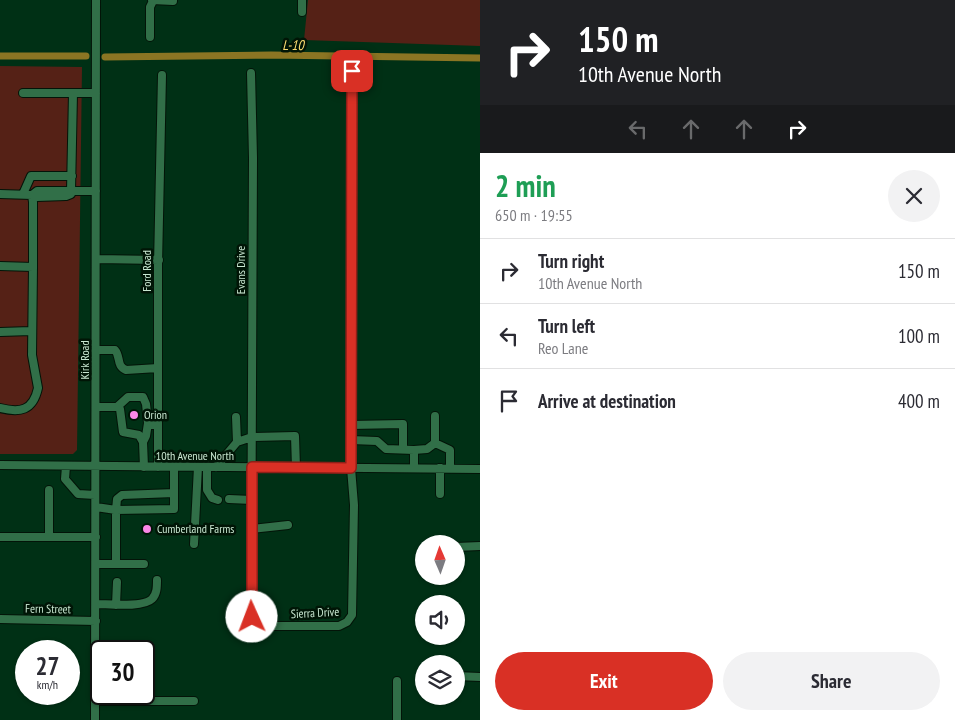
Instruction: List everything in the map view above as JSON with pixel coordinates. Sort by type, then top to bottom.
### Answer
[{"type":"street","name":"Kirk Road","points":[[96,0],[96,640]]},
{"type":"street","points":[[302,0],[302,12]]},
{"type":"street","points":[[150,37],[150,7],[152,1],[173,1]]},
{"type":"street","points":[[351,468],[352,71]]},
{"type":"street","name":"Evans Drive","points":[[251,73],[252,467]]},
{"type":"street","name":"Ford Road","points":[[158,467],[158,260],[162,75]]},
{"type":"street","points":[[23,93],[96,93]]},
{"type":"street","points":[[0,194],[23,194],[37,197],[66,196],[70,194],[73,93]]},
{"type":"street","points":[[23,194],[31,176],[72,176]]},
{"type":"street","points":[[71,190],[96,191]]},
{"type":"street","points":[[0,408],[16,411],[27,408],[35,398],[38,388],[33,364],[31,330],[33,267],[32,195]]},
{"type":"street","points":[[96,259],[158,260]]},
{"type":"street","points":[[0,266],[33,267]]},
{"type":"street","points":[[0,332],[31,330]]},
{"type":"street","points":[[96,350],[115,350],[118,354],[119,364],[126,370],[158,368]]},
{"type":"street","points":[[96,407],[117,406],[128,397],[143,397],[146,404],[148,423],[143,442]]},
{"type":"street","points":[[117,406],[120,408],[123,432],[139,435],[143,442],[144,467]]},
{"type":"street","points":[[435,443],[436,416]]},
{"type":"street","points":[[236,417],[236,442]]},
{"type":"street","points":[[148,423],[150,425],[158,425]]},
{"type":"street","points":[[351,425],[403,424],[403,449]]},
{"type":"street","points":[[216,467],[236,442],[252,436],[295,436],[296,468]]},
{"type":"street","points":[[351,440],[377,440],[386,449],[427,449],[435,443]]},
{"type":"street","points":[[435,443],[450,450],[450,468]]},
{"type":"street","points":[[414,450],[414,468]]},
{"type":"street","name":"10th Avenue North","points":[[0,465],[480,468]]},
{"type":"street","points":[[66,466],[66,479],[78,494],[95,495]]},
{"type":"street","points":[[96,507],[116,510],[174,509],[174,467]]},
{"type":"street","points":[[194,544],[198,467]]},
{"type":"street","points":[[207,467],[207,490],[212,498],[218,500]]},
{"type":"street","name":"Sierra Drive","points":[[252,467],[251,613],[254,621],[262,626],[339,626],[347,622],[352,615],[354,504],[351,468]]},
{"type":"street","points":[[440,468],[440,494]]},
{"type":"street","points":[[49,490],[49,537]]},
{"type":"street","points":[[116,564],[117,499],[122,495],[174,493]]},
{"type":"street","points":[[229,500],[252,500]]},
{"type":"street","points":[[252,529],[288,525]]},
{"type":"street","points":[[0,537],[96,538]]},
{"type":"street","points":[[465,547],[480,546]]},
{"type":"street","points":[[96,564],[144,564]]},
{"type":"street","points":[[96,604],[142,604],[150,601],[157,590],[157,580]]},
{"type":"street","points":[[116,605],[117,582]]},
{"type":"street","name":"Fern Street","points":[[0,619],[96,620]]},
{"type":"street","points":[[465,676],[480,677]]},
{"type":"street","points":[[397,681],[397,720]]},
{"type":"street","points":[[155,701],[194,701]]},
{"type":"street","name":"Kirk Road","points":[[95,705],[95,720]]},
{"type":"shaded area","points":[[308,0],[480,0],[480,46],[304,40]]},
{"type":"shaded area","points":[[0,66],[82,67],[77,450],[73,454],[0,454]]},
{"type":"waterway","name":"L-10","points":[[105,57],[271,55],[480,58]]},
{"type":"waterway","name":"L-10","points":[[0,56],[86,56]]},
{"type":"place","name":"Orion","points":[[134,415]]},
{"type":"place","name":"Cumberland Farms","points":[[147,529]]},
{"type":"route","points":[[252,617],[252,467],[351,468],[352,71]]}]
